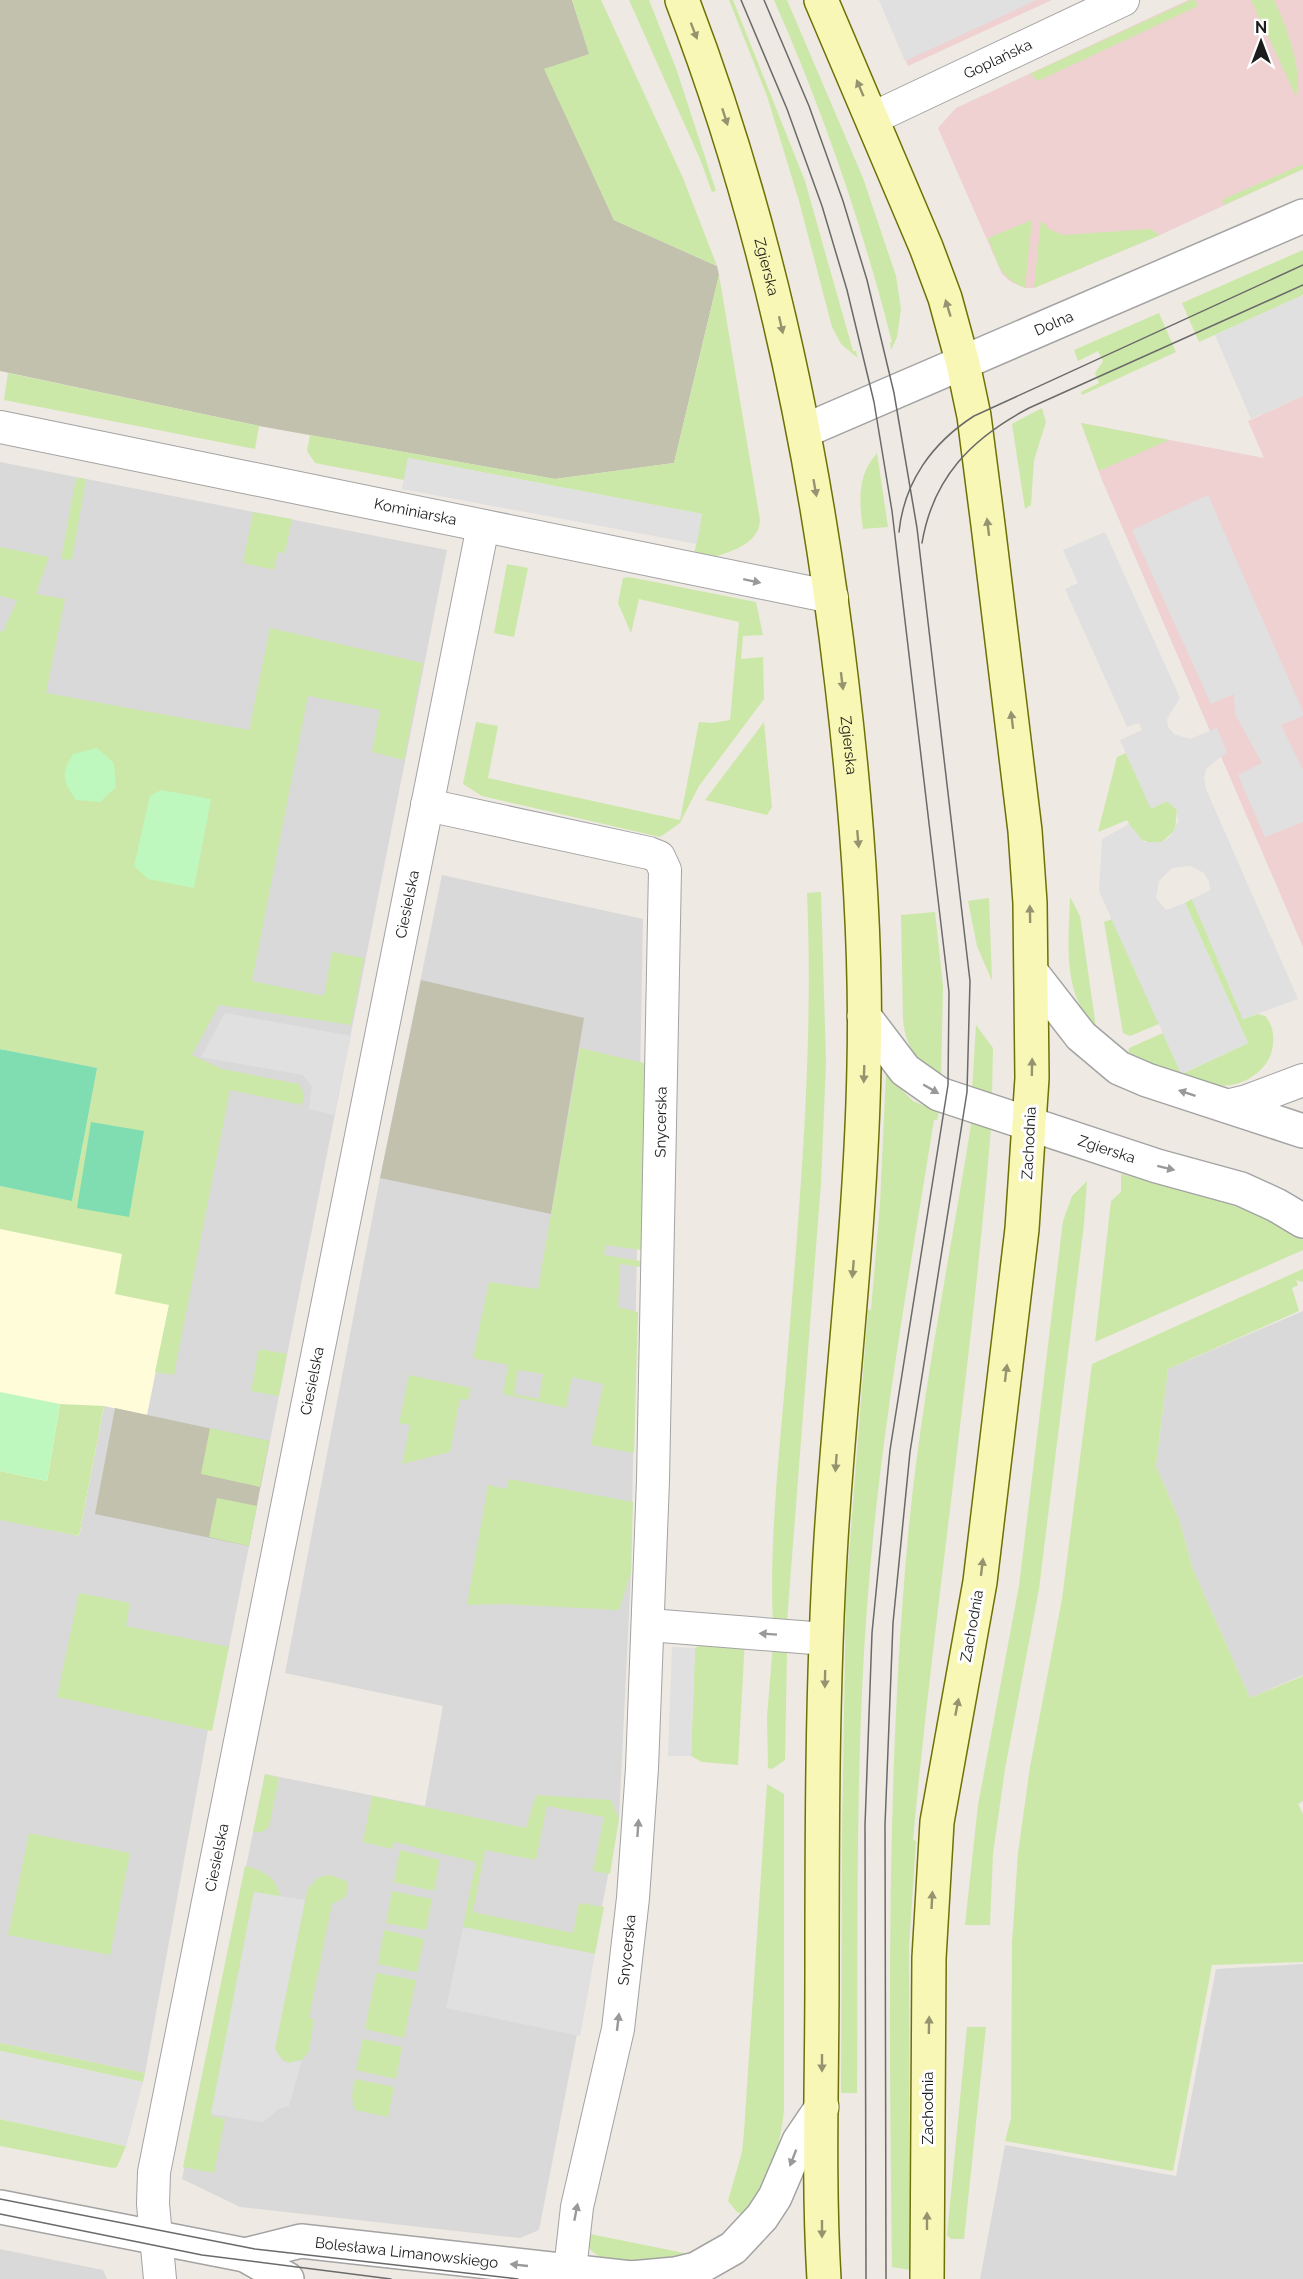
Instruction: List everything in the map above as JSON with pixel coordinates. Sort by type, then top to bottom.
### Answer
[{"type":"main road","name":"Zgierska","points":[[682,0],[739,161],[759,232],[804,431],[832,597],[853,781],[860,869],[864,1016]]},
{"type":"main road","points":[[821,0],[873,118],[945,298],[963,364],[977,441],[1025,831],[1032,973]]},
{"type":"main road","name":"Zachodnia","points":[[927,2279],[929,1958],[937,1822],[980,1582],[1010,1345],[1030,1126],[1032,973]]},
{"type":"main road","points":[[824,2279],[822,1781],[826,1639],[833,1501],[862,1151],[864,1016]]},
{"type":"street","name":"Goplańska","points":[[873,118],[1123,0]]},
{"type":"street","name":"Dolna","points":[[804,431],[1303,216]]},
{"type":"street","name":"Kominiarska","points":[[0,428],[832,597]]},
{"type":"street","name":"Ciesielska","points":[[160,2279],[154,2172],[483,525]]},
{"type":"street","name":"Snycerska","points":[[427,805],[649,853],[659,857],[665,870],[649,1625],[642,1768],[633,1898],[618,2029],[577,2207],[570,2270]]},
{"type":"street","points":[[1032,973],[1067,1021],[1111,1062],[1147,1080],[1303,1131]]},
{"type":"street","name":"Zgierska","points":[[864,1016],[892,1056],[922,1084],[955,1101],[1157,1166],[1241,1189],[1303,1221]]},
{"type":"street","points":[[1226,1106],[1247,1101],[1303,1080]]},
{"type":"street","points":[[649,1625],[826,1639]]},
{"type":"street","name":"Bolesława Limanowskiego","points":[[245,2255],[301,2241],[636,2278],[675,2274],[696,2269],[715,2261],[733,2248],[755,2226],[775,2197],[799,2141],[822,2108]]},
{"type":"street","name":"Bolesława Limanowskiego","points":[[0,2207],[245,2255],[287,2279]]},
{"type":"shaded area","points":[[0,0],[572,0],[590,55],[545,69],[614,220],[717,266],[719,275],[674,463],[555,479],[259,426],[0,371]]},
{"type":"shaded area","points":[[879,0],[1052,0],[908,66]]},
{"type":"shaded area","points":[[879,0],[1037,0],[905,61]]},
{"type":"shaded area","points":[[1188,0],[1303,0],[1303,169],[1160,235],[1034,288],[1025,288],[1011,282],[1002,274],[938,128],[956,108]]},
{"type":"shaded area","points":[[1303,295],[1303,396],[1251,419],[1215,335]]},
{"type":"shaded area","points":[[1303,396],[1303,947],[1102,480],[1081,423],[1264,458],[1248,421]]},
{"type":"shaded area","points":[[408,458],[702,514],[697,544],[402,489]]},
{"type":"shaded area","points":[[0,462],[447,550],[229,1647],[208,1730],[145,2073],[0,2043]]},
{"type":"shaded area","points":[[1208,495],[1303,712],[1303,716],[1281,725],[1303,770],[1303,822],[1265,837],[1238,775],[1262,763],[1235,714],[1234,694],[1211,704],[1132,530]]},
{"type":"shaded area","points":[[1105,532],[1180,698],[1167,719],[1168,727],[1174,734],[1190,739],[1217,728],[1227,752],[1206,769],[1204,778],[1206,789],[1298,999],[1243,1019],[1192,899],[1210,890],[1209,881],[1204,873],[1191,866],[1172,868],[1159,881],[1156,898],[1166,910],[1185,903],[1248,1043],[1181,1074],[1099,891],[1102,839],[1129,824],[1144,842],[1162,842],[1170,837],[1178,822],[1177,810],[1167,801],[1151,809],[1120,740],[1142,730],[1139,723],[1127,727],[1065,589],[1078,583],[1063,550]]},
{"type":"shaded area","points":[[442,875],[643,919],[631,1573],[619,1819],[539,2230],[520,2238],[240,2207],[182,2179],[265,1774],[425,1806],[443,1706],[285,1673],[380,1178]]},
{"type":"shaded area","points":[[421,980],[584,1018],[551,1214],[380,1178]]},
{"type":"shaded area","points":[[0,1001],[171,1296],[147,1415],[104,1406],[79,1536],[0,1519]]},
{"type":"shaded area","points":[[225,1013],[351,1036],[334,1115],[309,1109],[312,1086],[303,1075],[201,1057]]},
{"type":"shaded area","points":[[1303,1311],[1303,1675],[1250,1698],[1192,1567],[1180,1522],[1156,1466],[1168,1369]]},
{"type":"shaded area","points":[[115,1408],[269,1441],[249,1546],[95,1514]]},
{"type":"shaded area","points":[[672,1647],[695,1648],[691,1756],[668,1756]]},
{"type":"shaded area","points":[[254,1892],[305,1900],[275,2049],[282,2060],[288,2063],[302,2060],[289,2106],[280,2108],[263,2122],[211,2114]]},
{"type":"shaded area","points":[[463,1927],[595,1954],[580,2036],[446,2008]]},
{"type":"shaded area","points":[[1303,1964],[1303,2279],[980,2279],[1005,2145],[1176,2176],[1216,1969]]},
{"type":"shaded area","points":[[0,2051],[143,2082],[126,2146],[0,2119]]},
{"type":"shaded area","points":[[0,2249],[103,2270],[107,2279],[0,2279]]},
{"type":"green space","points":[[572,0],[601,0],[683,178],[717,266],[614,220],[544,69],[589,54]]},
{"type":"green space","points":[[629,0],[649,0],[677,71],[716,191],[712,192],[700,159]]},
{"type":"green space","points":[[729,0],[733,0],[805,181],[853,351],[856,351],[858,358],[841,344],[832,327],[799,201],[767,96]]},
{"type":"green space","points":[[774,0],[787,0],[863,178],[896,276],[901,309],[897,337],[891,350],[890,343],[892,342],[868,254],[840,168],[809,84]]},
{"type":"green space","points":[[1195,0],[1198,6],[1038,81],[1030,74]]},
{"type":"green space","points":[[1251,0],[1274,0],[1288,35],[1295,61],[1298,85],[1296,96]]},
{"type":"green space","points":[[1303,164],[1303,169],[1224,205],[1222,200]]},
{"type":"green space","points":[[1032,220],[1025,288],[1016,284],[1005,274],[997,262],[988,238]]},
{"type":"green space","points":[[1041,220],[1049,229],[1063,235],[1150,229],[1160,235],[1034,288]]},
{"type":"green space","points":[[1303,250],[1303,295],[1199,342],[1182,303]]},
{"type":"green space","points":[[719,275],[760,520],[753,537],[738,548],[700,562],[693,560],[702,514],[408,458],[404,480],[315,463],[307,451],[310,435],[555,479],[674,463]]},
{"type":"green space","points":[[1159,313],[1176,352],[1082,395],[1081,392],[1099,383],[1095,373],[1103,361],[1098,351],[1078,361],[1074,350]]},
{"type":"green space","points":[[8,373],[259,426],[255,449],[4,400]]},
{"type":"green space","points":[[1042,408],[1046,422],[1034,460],[1031,505],[1025,509],[1012,424]]},
{"type":"green space","points":[[1081,423],[1169,440],[1099,471]]},
{"type":"green space","points":[[877,453],[888,527],[863,529],[861,489],[870,461]]},
{"type":"green space","points":[[76,478],[86,479],[72,560],[61,559]]},
{"type":"green space","points":[[253,512],[292,519],[285,553],[278,552],[274,570],[243,563]]},
{"type":"green space","points":[[0,547],[49,557],[36,594],[65,599],[46,693],[249,730],[270,628],[423,663],[404,760],[372,752],[380,710],[308,696],[252,981],[324,996],[332,952],[364,958],[351,1025],[219,1005],[192,1055],[222,1069],[299,1084],[304,1094],[302,1105],[230,1090],[174,1375],[155,1372],[169,1305],[115,1294],[122,1254],[0,1229],[0,1186],[72,1200],[97,1068],[0,1049],[0,631],[3,632],[17,600],[0,596]]},
{"type":"green space","points":[[507,564],[528,568],[514,637],[494,633]]},
{"type":"green space","points":[[629,577],[756,602],[763,635],[743,636],[741,659],[763,657],[764,699],[699,786],[680,823],[660,837],[482,796],[463,784],[476,722],[498,726],[488,778],[680,820],[699,722],[712,723],[730,720],[739,622],[639,599],[631,633],[618,603],[623,578]]},
{"type":"green space","points":[[764,722],[772,807],[767,815],[705,800]]},
{"type":"green space","points":[[97,748],[114,763],[116,787],[100,802],[76,800],[66,783],[66,767],[73,754]]},
{"type":"green space","points":[[1126,753],[1151,808],[1167,801],[1177,810],[1175,830],[1162,842],[1144,841],[1133,831],[1127,820],[1098,832],[1117,757]]},
{"type":"green space","points":[[161,790],[211,799],[194,888],[148,879],[134,866],[150,796]]},
{"type":"green space","points":[[821,892],[826,1062],[821,1183],[787,1621],[773,1626],[772,1563],[775,1499],[800,1193],[807,1073],[809,953],[807,893]]},
{"type":"green space","points":[[1070,897],[1080,916],[1096,1027],[1085,1014],[1072,983],[1069,966]]},
{"type":"green space","points":[[989,898],[992,981],[977,946],[968,901]]},
{"type":"green space","points":[[1192,899],[1243,1019],[1258,1014],[1265,1016],[1273,1032],[1273,1045],[1267,1063],[1250,1078],[1236,1084],[1220,1086],[1189,1080],[1128,1055],[1129,1048],[1163,1033],[1182,1074],[1248,1043],[1185,903]]},
{"type":"green space","points":[[935,912],[943,986],[941,1078],[920,1060],[910,1047],[903,1020],[901,915]]},
{"type":"green space","points":[[1112,919],[1159,1024],[1130,1036],[1123,1033],[1104,922]]},
{"type":"green space","points":[[976,1025],[993,1048],[992,1097],[972,1090]]},
{"type":"green space","points":[[580,1048],[648,1064],[641,1250],[606,1245],[604,1255],[641,1261],[641,1267],[620,1264],[618,1307],[638,1312],[634,1453],[591,1445],[603,1384],[572,1377],[566,1408],[503,1394],[508,1365],[473,1358],[489,1282],[538,1289]],"holes":[[[518,1370],[543,1374],[539,1399],[514,1394]]]},
{"type":"green space","points":[[0,1049],[97,1068],[72,1201],[0,1186]]},
{"type":"green space","points":[[886,1074],[913,1101],[939,1112],[937,1120],[934,1120],[905,1302],[872,1546],[861,1728],[857,2093],[841,2093],[846,1593],[868,1310],[871,1310],[880,1204]]},
{"type":"green space","points":[[969,1121],[991,1127],[974,1306],[913,1840],[916,1841],[909,1946],[910,2270],[892,2267],[890,1993],[892,1809],[896,1718],[908,1536],[920,1433],[971,1125]]},
{"type":"green space","points":[[91,1122],[144,1131],[129,1217],[77,1208]]},
{"type":"green space","points":[[1121,1174],[1169,1185],[1260,1216],[1303,1240],[1303,1250],[1095,1342],[1111,1201],[1121,1192]]},
{"type":"green space","points":[[1087,1181],[1084,1224],[1039,1589],[1005,1769],[993,1854],[990,1925],[965,1925],[978,1805],[1019,1586],[1063,1221],[1072,1196]]},
{"type":"green space","points":[[1303,1269],[1303,1282],[1296,1280],[1298,1285],[1292,1288],[1299,1311],[1168,1369],[1156,1466],[1180,1522],[1192,1567],[1250,1698],[1303,1676],[1303,1801],[1298,1804],[1303,1814],[1303,1962],[1212,1965],[1173,2171],[1005,2141],[1011,2118],[1012,1943],[1018,1853],[1030,1767],[1062,1599],[1092,1364]]},
{"type":"green space","points":[[259,1349],[287,1354],[279,1396],[251,1391]]},
{"type":"green space","points":[[409,1375],[471,1388],[468,1400],[460,1399],[450,1452],[402,1464],[410,1425],[399,1423]]},
{"type":"green space","points":[[0,1392],[60,1404],[47,1481],[0,1471]]},
{"type":"green space","points":[[60,1404],[104,1406],[79,1536],[0,1520],[0,1471],[47,1481]]},
{"type":"green space","points":[[210,1428],[269,1441],[260,1487],[201,1474]]},
{"type":"green space","points":[[509,1479],[633,1502],[631,1573],[619,1610],[501,1604],[467,1605],[488,1485],[507,1489]]},
{"type":"green space","points":[[217,1498],[257,1506],[249,1546],[209,1537]]},
{"type":"green space","points":[[79,1593],[130,1603],[126,1626],[229,1647],[212,1731],[57,1697]]},
{"type":"green space","points":[[745,1639],[738,1765],[702,1762],[691,1756],[695,1648],[707,1642]]},
{"type":"green space","points":[[773,1643],[787,1650],[785,1760],[772,1769],[768,1768],[767,1717]]},
{"type":"green space","points":[[265,1774],[279,1778],[269,1827],[262,1832],[253,1832]]},
{"type":"green space","points":[[767,1784],[784,1794],[784,2111],[779,2141],[771,2166],[743,2215],[737,2212],[728,2201],[742,2152],[744,2132]]},
{"type":"green space","points":[[536,1795],[611,1800],[619,1819],[610,1874],[593,1871],[604,1817],[547,1806],[536,1860],[485,1850],[473,1912],[573,1933],[579,1903],[604,1907],[595,1954],[463,1927],[476,1862],[394,1842],[392,1849],[363,1842],[372,1796],[526,1828]]},
{"type":"green space","points":[[29,1833],[130,1853],[110,1955],[8,1935]]},
{"type":"green space","points":[[400,1850],[440,1860],[434,1891],[394,1882]]},
{"type":"green space","points":[[245,1866],[269,1876],[276,1885],[281,1898],[254,1892],[211,2116],[225,2119],[214,2173],[183,2167]]},
{"type":"green space","points":[[331,1875],[348,1882],[346,1897],[332,1904],[309,2018],[314,2019],[309,2051],[302,2060],[288,2063],[277,2055],[275,2043],[308,1888],[319,1877]]},
{"type":"green space","points":[[392,1891],[432,1899],[426,1930],[386,1923]]},
{"type":"green space","points":[[384,1930],[424,1939],[417,1972],[378,1964]]},
{"type":"green space","points":[[376,1973],[416,1980],[404,2038],[365,2029]]},
{"type":"green space","points":[[967,2027],[986,2027],[964,2239],[951,2239],[947,2235]]},
{"type":"green space","points":[[363,2039],[402,2047],[396,2079],[356,2070]]},
{"type":"green space","points":[[0,2043],[145,2073],[143,2082],[0,2051]]},
{"type":"green space","points":[[355,2079],[394,2087],[388,2117],[355,2110],[352,2096]]},
{"type":"green space","points":[[0,2119],[126,2146],[117,2167],[113,2168],[0,2146]]},
{"type":"green space","points":[[585,2233],[694,2255],[648,2262],[613,2261],[598,2256],[589,2247]]},
{"type":"tram line","points":[[741,0],[787,109],[822,206],[847,290],[874,402],[892,511],[949,992],[948,1085],[890,1450],[872,1633],[865,1825],[866,2279]]},
{"type":"tram line","points":[[764,0],[809,106],[843,201],[867,280],[894,393],[917,528],[970,981],[967,1092],[910,1452],[893,1623],[885,1825],[886,2279]]},
{"type":"tram line","points":[[899,532],[907,497],[923,465],[945,438],[974,416],[1303,265]]},
{"type":"tram line","points":[[922,543],[927,519],[946,479],[958,462],[990,432],[1029,408],[1303,285]]},
{"type":"tram line","points":[[0,2199],[255,2249],[518,2279]]},
{"type":"tram line","points":[[0,2214],[202,2255],[391,2279]]}]
